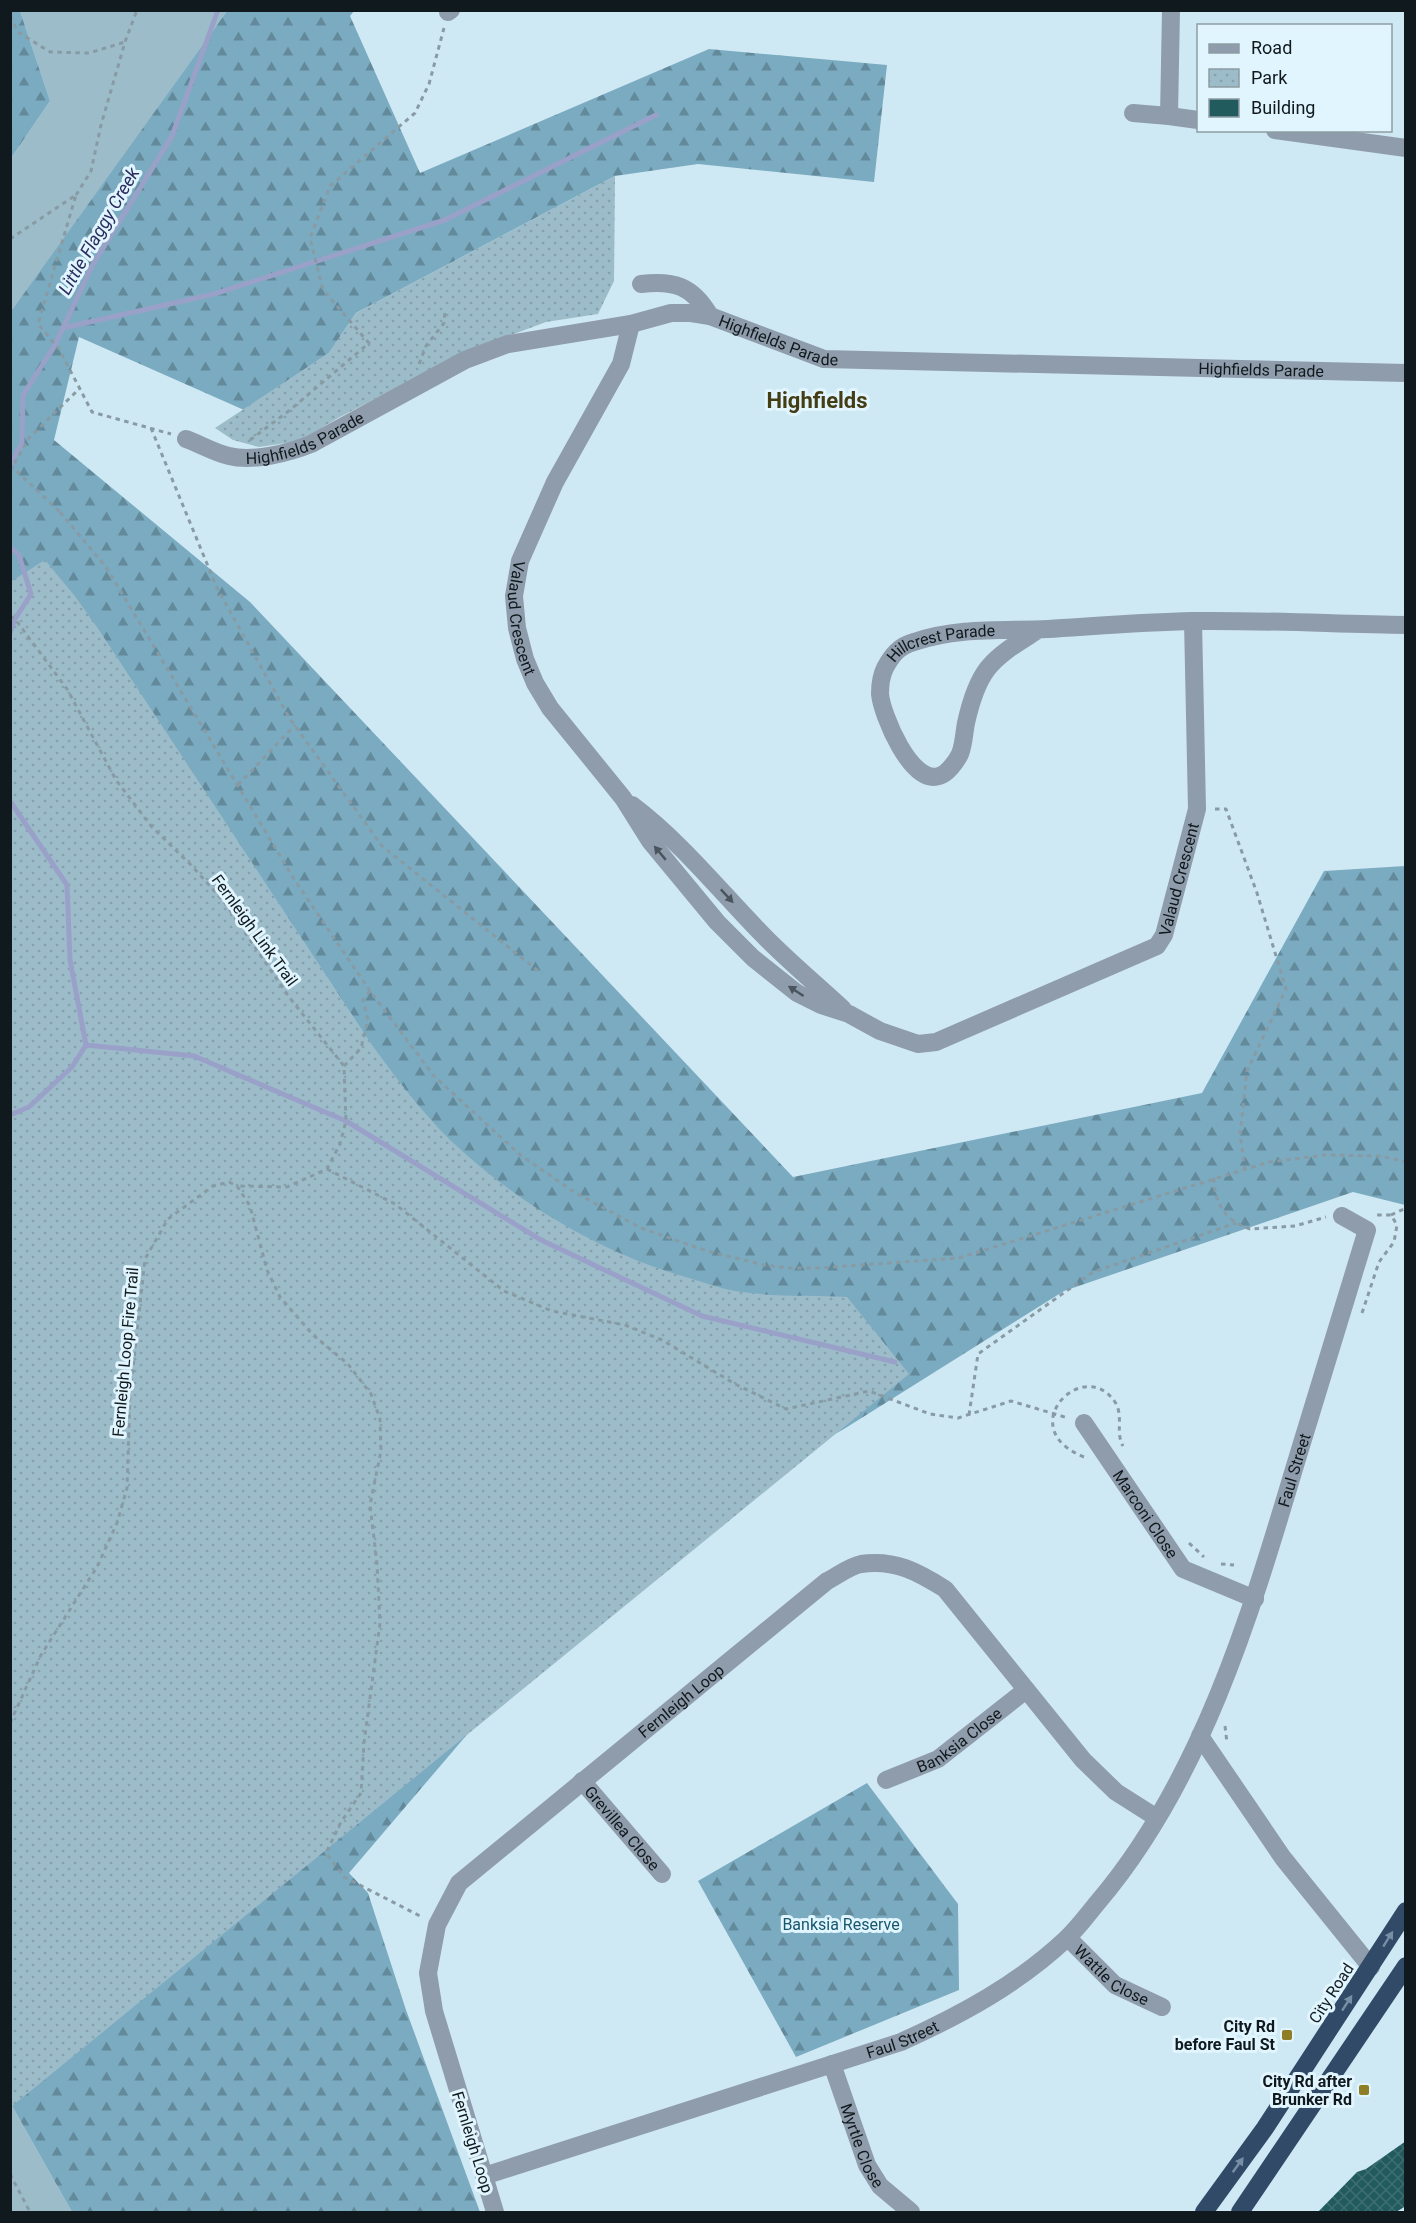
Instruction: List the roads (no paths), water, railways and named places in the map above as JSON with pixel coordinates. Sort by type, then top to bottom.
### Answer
[{"type":"highway","name":"City Road","points":[[1204,2212],[1265,2128],[1406,1911]]},
{"type":"highway","points":[[1240,2212],[1406,1966]]},
{"type":"street","points":[[1169,116],[1171,10]]},
{"type":"street","points":[[1133,113],[1197,120]]},
{"type":"street","points":[[1290,132],[1406,148]]},
{"type":"street","points":[[640,284],[675,285],[693,292],[710,316]]},
{"type":"street","name":"Highfields Parade","points":[[186,439],[228,456],[248,458],[291,452],[311,444],[465,360],[508,344],[631,324],[671,314],[691,313],[710,316],[824,359],[1406,373]]},
{"type":"street","name":"Valaud Crescent","points":[[631,324],[621,364],[555,482],[520,561],[514,596],[517,628],[525,659],[535,683],[550,708],[623,798],[650,841],[717,922],[753,958],[796,993],[821,1005],[849,1014],[880,1031],[918,1044],[936,1042],[1157,946],[1164,935],[1197,809],[1193,621]]},
{"type":"street","name":"Hillcrest Parade","points":[[1038,630],[997,658],[987,669],[972,702],[960,754],[951,767],[937,777],[929,777],[920,771],[904,753],[892,731],[880,693],[882,674],[897,650],[912,642],[942,635],[992,629],[1038,630],[1193,621],[1406,625]]},
{"type":"street","name":"Valaud Crescent","points":[[623,798],[654,822],[689,856],[763,936],[849,1014]]},
{"type":"street","name":"Faul Street","points":[[484,2176],[901,2042],[954,2018],[1016,1980],[1068,1938],[1124,1871],[1157,1818],[1200,1736],[1255,1599],[1367,1230],[1342,1216]]},
{"type":"street","name":"Marconi Close","points":[[1084,1423],[1183,1569],[1255,1599]]},
{"type":"street","name":"Fernleigh Loop","points":[[495,2212],[434,2011],[428,1973],[437,1925],[459,1883],[827,1581],[859,1564],[889,1564],[916,1571],[945,1589],[1083,1760],[1116,1792],[1157,1818]]},
{"type":"street","name":"Banksia Close","points":[[886,1780],[938,1759],[1026,1690]]},
{"type":"street","points":[[1200,1736],[1283,1858],[1371,1966]]},
{"type":"street","name":"Grevillea Close","points":[[582,1781],[662,1874]]},
{"type":"street","name":"Wattle Close","points":[[1068,1938],[1115,1985],[1162,2007]]},
{"type":"street","name":"Myrtle Close","points":[[832,2064],[867,2165],[880,2186],[911,2212]]},
{"type":"waterway","name":"Little Flaggy Creek","points":[[10,465],[22,443],[23,395],[55,345],[92,266],[172,136],[218,10]]},
{"type":"waterway","points":[[63,328],[214,294],[445,220],[656,115]]},
{"type":"waterway","name":"Little Flaggy Creek","points":[[10,547],[19,555],[31,594],[15,619],[10,633]]},
{"type":"waterway","name":"Little Flaggy Creek","points":[[10,801],[67,885],[70,960],[86,1045],[72,1067],[29,1107],[10,1115]]},
{"type":"waterway","points":[[86,1045],[194,1056],[346,1121],[541,1240],[702,1316],[895,1362]]},
{"type":"place","name":"City Rd before Faul St","points":[[1287,2035]]},
{"type":"place","name":"City Rd after Brunker Rd","points":[[1364,2090]]},
{"type":"district","name":"Highfields","points":[[817,400]]},
{"type":"park label","name":"Banksia Reserve","points":[[841,1924]]}]
